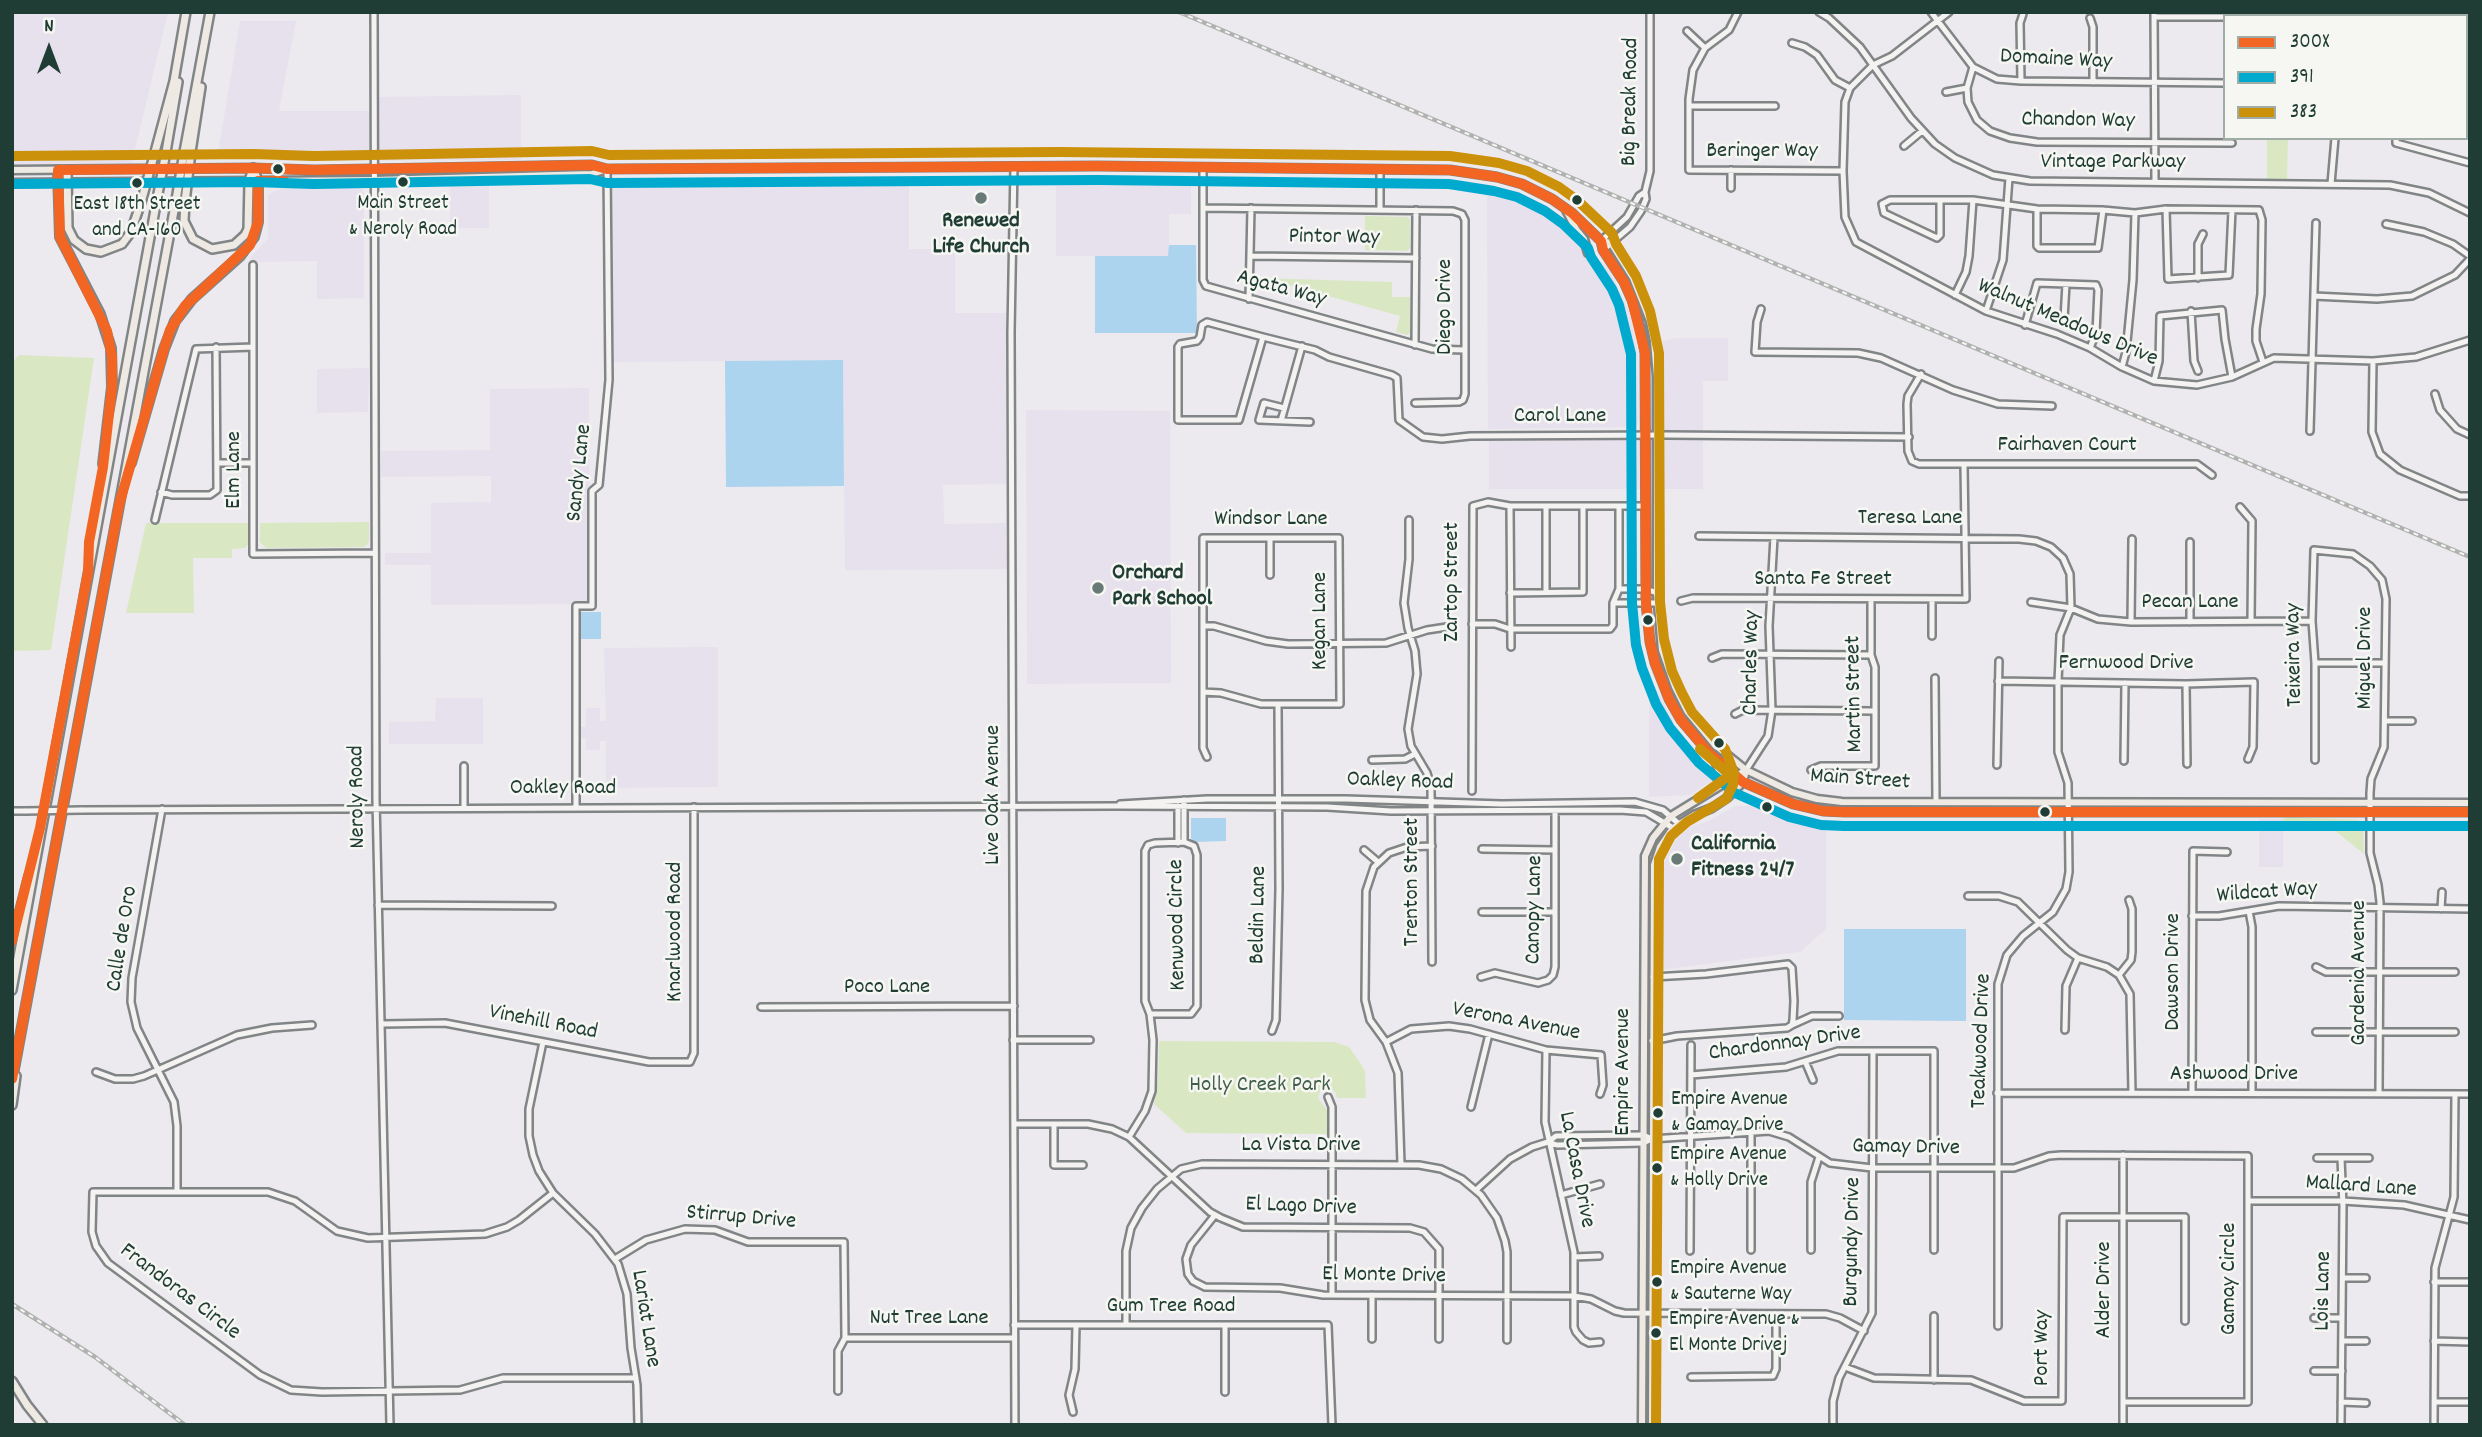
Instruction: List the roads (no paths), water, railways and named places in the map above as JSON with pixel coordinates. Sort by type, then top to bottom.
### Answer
[{"type":"highway","points":[[12,990],[166,152],[188,12]]},
{"type":"highway","points":[[63,170],[67,183],[68,228],[79,245],[101,252],[115,249],[127,239],[142,199],[174,81],[188,12]]},
{"type":"highway","points":[[12,1080],[176,200],[188,152],[210,16]]},
{"type":"highway","points":[[188,152],[184,220],[193,239],[205,247],[226,248],[240,241],[248,229],[253,168]]},
{"type":"highway","points":[[63,170],[58,182],[60,237],[104,323],[112,357],[103,467],[89,542],[88,572]]},
{"type":"highway","points":[[119,505],[170,330],[192,299],[250,245],[258,222],[253,181]]},
{"type":"highway","points":[[12,942],[40,828]]},
{"type":"highway","points":[[12,1105],[20,1041]]},
{"type":"highway","points":[[12,1381],[43,1425]]},
{"type":"main road","points":[[12,170],[374,169],[592,165],[607,169],[1014,166],[1450,170],[1522,184],[1566,208],[1601,241],[1611,243]]},
{"type":"main road","points":[[12,183],[374,180],[592,174],[607,169]]},
{"type":"main road","points":[[1566,208],[1584,239],[1588,253]]},
{"type":"main road","name":"Main Street","points":[[1601,241],[1603,250],[1624,282],[1641,330],[1645,353],[1646,603],[1650,642],[1662,684],[1681,720],[1713,757],[1743,782],[1780,799],[1823,811],[2470,812]]},
{"type":"main road","name":"Main Street","points":[[1611,243],[1633,278],[1650,321],[1656,355],[1657,603],[1664,659],[1687,711],[1716,745],[1746,770],[1773,785],[1817,799],[1842,802],[2470,803]]},
{"type":"main road","points":[[1713,757],[1720,774],[1716,789]]},
{"type":"main road","name":"Empire Avenue","points":[[1642,1425],[1645,856],[1653,838],[1671,816],[1746,770]]},
{"type":"main road","name":"Charles Way","points":[[1743,782],[1746,770]]},
{"type":"main road","points":[[1676,826],[1694,814],[1712,808],[1743,782]]},
{"type":"main road","name":"Empire Avenue","points":[[1651,1425],[1654,865],[1660,847],[1676,826]]},
{"type":"main road","points":[[1643,1006],[1647,1018],[1647,1037],[1652,1039]]},
{"type":"street","name":"Neroly Road","points":[[374,12],[376,808],[390,1425]]},
{"type":"street","name":"Big Break Road","points":[[1603,250],[1637,218],[1646,199],[1650,171],[1650,12]]},
{"type":"street","name":"Beringer Way","points":[[1738,12],[1729,30],[1705,48],[1693,70],[1689,106],[1689,170],[1843,171]]},
{"type":"street","name":"Vintage Parkway","points":[[1819,12],[1847,33],[1934,144],[1978,169],[2030,181],[2407,187],[2430,193],[2470,213]]},
{"type":"street","name":"Domaine Way","points":[[1931,12],[1973,67],[1997,79],[2223,83]]},
{"type":"street","points":[[1793,43],[1817,55],[1835,80],[1850,88],[1874,65],[1892,56],[1949,12]]},
{"type":"street","points":[[2021,81],[2020,23],[2023,14]]},
{"type":"street","points":[[2155,181],[2155,15],[2223,18]]},
{"type":"street","points":[[2090,18],[2093,27],[2093,82]]},
{"type":"street","points":[[1687,31],[1705,48]]},
{"type":"street","points":[[1946,92],[1967,88],[1973,67]]},
{"type":"street","name":"Walnut Meadows Drive","points":[[1850,88],[1845,102],[1843,171],[1845,217],[1856,242],[1986,311],[2057,334],[2090,348],[2122,368],[2154,381],[2197,385],[2232,377],[2274,358],[2373,361],[2416,356],[2470,340]]},
{"type":"street","name":"Chandon Way","points":[[1967,88],[1968,102],[1977,120],[1990,131],[2010,138],[2037,142],[2232,143]]},
{"type":"street","points":[[1689,106],[1775,106]]},
{"type":"street","points":[[1905,146],[1922,131]]},
{"type":"street","points":[[2331,184],[2335,140]]},
{"type":"street","points":[[2396,140],[2396,144],[2470,163]]},
{"type":"street","name":"Live Oak Avenue","points":[[1014,166],[1011,332],[1015,1425]]},
{"type":"street","name":"Agata Way","points":[[1203,167],[1205,284],[1211,289],[1415,345],[1432,349],[1464,349]]},
{"type":"street","name":"Sandy Lane","points":[[576,807],[576,606],[592,606],[592,491],[599,485],[609,380],[607,169]]},
{"type":"street","points":[[1380,169],[1380,209]]},
{"type":"street","points":[[1731,170],[1731,188]]},
{"type":"street","points":[[1986,311],[2003,260],[2009,178]]},
{"type":"street","name":"Big Break Road","points":[[1601,241],[1627,217],[1639,196],[1645,192]]},
{"type":"street","points":[[1940,200],[1940,235],[1937,238],[1884,213],[1882,204],[1890,200],[1940,200],[1973,201],[2038,209],[2135,213],[2166,209],[2259,210],[2262,220],[2261,294],[2256,341],[2263,362]]},
{"type":"street","points":[[1955,295],[1966,272],[1973,201]]},
{"type":"street","points":[[1203,208],[1416,210],[1415,345]]},
{"type":"street","points":[[1250,299],[1251,208]]},
{"type":"street","points":[[2038,209],[2039,248],[2098,248],[2103,210]]},
{"type":"street","points":[[2166,209],[2168,279],[2229,275],[2232,210]]},
{"type":"street","name":"Diego Drive","points":[[1415,403],[1453,403],[1463,400],[1465,394],[1465,220],[1462,214],[1454,211],[1416,210]]},
{"type":"street","points":[[2122,368],[2133,280],[2135,213]]},
{"type":"street","points":[[2311,431],[2316,223]]},
{"type":"street","points":[[2314,296],[2377,299],[2412,296],[2455,275],[2470,258],[2453,244],[2424,232],[2386,224]]},
{"type":"street","points":[[2198,278],[2198,244],[2203,234]]},
{"type":"street","name":"Pintor Way","points":[[1252,256],[1416,258]]},
{"type":"street","name":"Elm Lane","points":[[253,265],[253,554],[375,552]]},
{"type":"street","points":[[2025,325],[2037,283],[2096,285],[2096,333],[2090,348]]},
{"type":"street","points":[[2064,319],[2066,284]]},
{"type":"street","points":[[1761,309],[1757,322],[1755,352],[1858,353],[1881,358],[1953,390],[1998,404],[2052,406]]},
{"type":"street","points":[[2154,381],[2159,361],[2161,316],[2222,310],[2232,377]]},
{"type":"street","points":[[2192,312],[2194,360],[2198,371]]},
{"type":"street","name":"Carol Lane","points":[[1263,337],[1239,420],[1178,420],[1178,347],[1180,344],[1197,341],[1202,325],[1207,322],[1302,346],[1397,378],[1399,420],[1423,436],[1442,439],[1470,436],[1646,435],[1909,437]]},
{"type":"street","points":[[1281,421],[1302,346]]},
{"type":"street","points":[[155,520],[195,352],[200,347],[253,347]]},
{"type":"street","points":[[161,492],[172,495],[214,494],[217,490],[216,347]]},
{"type":"street","points":[[2373,361],[2372,432],[2380,454],[2400,470],[2460,496],[2470,496]]},
{"type":"street","points":[[1909,437],[1908,396],[1921,374]]},
{"type":"street","points":[[2435,394],[2440,410],[2457,429],[2470,435]]},
{"type":"street","points":[[1284,408],[1264,403],[1259,420],[1310,422]]},
{"type":"street","name":"Fairhaven Court","points":[[1909,437],[1908,451],[1912,461],[1919,464],[2197,464],[2212,475]]},
{"type":"street","points":[[217,463],[253,463]]},
{"type":"street","points":[[1964,465],[1965,538]]},
{"type":"street","name":"Zartop Street","points":[[1472,791],[1471,510],[1477,504],[1488,502],[1510,506],[1646,506]]},
{"type":"street","points":[[1510,506],[1511,647]]},
{"type":"street","points":[[1546,506],[1546,592]]},
{"type":"street","points":[[1510,593],[1583,592],[1583,506]]},
{"type":"street","points":[[1472,624],[1494,624],[1510,629],[1610,629],[1613,603],[1619,589],[1619,506]]},
{"type":"street","points":[[2239,507],[2252,521],[2251,621]]},
{"type":"street","name":"Trenton Street","points":[[1409,520],[1409,559],[1404,603],[1417,674],[1408,729],[1415,754],[1430,781],[1432,962]]},
{"type":"street","name":"Teresa Lane","points":[[1699,536],[2036,541],[2051,547],[2063,558],[2070,574],[2071,608]]},
{"type":"street","name":"Charles Way","points":[[1746,770],[1768,736],[1772,710],[1769,626],[1774,537]]},
{"type":"street","name":"Windsor Lane","points":[[1203,626],[1203,538],[1339,538]]},
{"type":"street","name":"Kegan Lane","points":[[1278,705],[1340,704],[1339,538]]},
{"type":"street","name":"Santa Fe Street","points":[[1681,601],[1692,598],[1966,599],[1965,538]]},
{"type":"street","points":[[1270,539],[1270,575]]},
{"type":"street","points":[[2131,622],[2132,539]]},
{"type":"street","points":[[2190,542],[2190,622]]},
{"type":"street","name":"Teixeira Way","points":[[2314,550],[2312,621],[2315,760]]},
{"type":"street","name":"Miguel Drive","points":[[2314,550],[2353,554],[2370,566],[2382,580],[2386,599],[2384,747],[2371,779],[2370,811]]},
{"type":"street","points":[[1619,589],[1646,589],[1657,593]]},
{"type":"street","name":"Martin Street","points":[[1811,770],[1821,766],[1875,766],[1875,667],[1871,655],[1871,599]]},
{"type":"street","points":[[1932,599],[1932,636]]},
{"type":"street","name":"Pecan Lane","points":[[2031,602],[2071,608],[2098,619],[2131,622],[2312,621]]},
{"type":"street","points":[[1613,603],[1657,603]]},
{"type":"street","name":"Teakwood Drive","points":[[1998,1326],[1999,975],[2014,945],[2059,904],[2068,880],[2069,802],[2068,783],[2058,752],[2058,682],[2060,635],[2071,608]]},
{"type":"street","points":[[1207,757],[1203,748],[1203,626],[1214,626],[1266,641],[1339,643],[1386,643],[1427,630],[1447,627]]},
{"type":"street","points":[[1712,657],[1722,654],[1871,655]]},
{"type":"street","points":[[1997,765],[1999,661]]},
{"type":"street","points":[[2315,663],[2385,663]]},
{"type":"street","points":[[1935,678],[1936,802]]},
{"type":"street","name":"Fernwood Drive","points":[[1998,681],[2186,684],[2254,682],[2253,747],[2248,759]]},
{"type":"street","points":[[2124,761],[2125,683]]},
{"type":"street","points":[[2186,684],[2187,764]]},
{"type":"street","points":[[1203,692],[1278,705]]},
{"type":"street","name":"Beldin Lane","points":[[1272,1031],[1276,1020],[1278,705]]},
{"type":"street","points":[[1735,714],[1742,710],[1875,711]]},
{"type":"street","points":[[2385,721],[2412,721]]},
{"type":"street","points":[[1372,760],[1405,760],[1415,754]]},
{"type":"street","points":[[464,766],[464,807]]},
{"type":"street","name":"Oakley Road","points":[[1114,806],[1181,800],[1278,799],[1502,804],[1635,803],[1653,806],[1671,816],[1676,826]]},
{"type":"street","name":"Kenwood Circle","points":[[1181,800],[1181,843]]},
{"type":"street","name":"Oakley Road","points":[[12,811],[464,807],[1278,807],[1432,811],[1634,811],[1646,812],[1676,826]]},
{"type":"street","name":"Knarlwood Road","points":[[694,807],[694,1057]]},
{"type":"street","name":"Calle de Oro","points":[[163,809],[131,990],[134,1018],[171,1093],[176,1109],[177,1191]]},
{"type":"street","name":"Canopy Lane","points":[[1481,977],[1495,973],[1538,983],[1551,978],[1555,967],[1555,811]]},
{"type":"street","name":"Gardenia Avenue","points":[[2370,811],[2370,853],[2378,885],[2380,908],[2379,1093]]},
{"type":"street","name":"Kenwood Circle","points":[[1129,1137],[1150,1098],[1153,1083],[1153,1040],[1150,1014],[1145,1001],[1145,852],[1151,844],[1181,843],[1194,846],[1197,855],[1197,1006],[1191,1013],[1150,1014]]},
{"type":"street","points":[[1401,1164],[1400,1081],[1386,1042],[1370,1020],[1365,1000],[1366,891],[1370,873],[1378,862],[1397,849],[1432,846]]},
{"type":"street","points":[[1482,849],[1555,850]]},
{"type":"street","points":[[1364,850],[1378,862]]},
{"type":"street","name":"Dawson Drive","points":[[2192,1093],[2193,851],[2227,852]]},
{"type":"street","points":[[2441,909],[2442,892]]},
{"type":"street","points":[[1968,896],[2008,898],[2025,906],[2067,950],[2078,958],[2107,967],[2119,975],[2130,994],[2132,1093]]},
{"type":"street","points":[[2119,975],[2131,960],[2132,909],[2129,900]]},
{"type":"street","points":[[378,905],[552,906]]},
{"type":"street","name":"Wildcat Way","points":[[2192,916],[2219,916],[2279,906],[2470,909]]},
{"type":"street","points":[[2249,911],[2252,927],[2252,1093]]},
{"type":"street","points":[[1482,912],[1555,912]]},
{"type":"street","points":[[2065,1030],[2066,986],[2078,958]]},
{"type":"street","points":[[1653,977],[1788,964],[1792,968],[1792,1025]]},
{"type":"street","points":[[2316,967],[2326,972],[2455,972]]},
{"type":"street","name":"Poco Lane","points":[[761,1007],[1013,1006]]},
{"type":"street","points":[[1652,1039],[1662,1041],[1668,1038],[1781,1029],[1812,1016],[1839,1016]]},
{"type":"street","name":"Vinehill Road","points":[[382,1024],[445,1023],[654,1063],[687,1063],[694,1057]]},
{"type":"street","points":[[96,1072],[123,1080],[144,1076],[237,1035],[272,1028],[312,1025]]},
{"type":"street","name":"Verona Avenue","points":[[1386,1042],[1401,1033],[1422,1026],[1460,1027],[1546,1050],[1601,1055],[1604,1084],[1600,1094]]},
{"type":"street","points":[[2316,1032],[2455,1032]]},
{"type":"street","points":[[1471,1107],[1489,1034]]},
{"type":"street","points":[[1013,1040],[1090,1040]]},
{"type":"street","name":"Lariat Lane","points":[[543,1042],[529,1109],[529,1136],[539,1171],[552,1193],[595,1234],[615,1259],[627,1294],[638,1425]]},
{"type":"street","points":[[1690,1251],[1691,1045]]},
{"type":"street","name":"La Casa Drive","points":[[1546,1050],[1545,1122],[1574,1257],[1576,1332],[1589,1343],[1600,1342]]},
{"type":"street","name":"Chardonnay Drive","points":[[1691,1075],[1786,1067],[1838,1051],[1934,1051],[1934,1168]]},
{"type":"street","name":"Burgundy Drive","points":[[1833,1425],[1835,1388],[1869,1322],[1872,1305],[1873,1051]]},
{"type":"street","points":[[1805,1061],[1812,1080]]},
{"type":"street","name":"Ashwood Drive","points":[[1997,1093],[2470,1094]]},
{"type":"street","points":[[2434,1425],[2434,1282],[2436,1262],[2455,1191],[2455,1094]]},
{"type":"street","points":[[1328,1097],[1332,1107],[1332,1295]]},
{"type":"street","name":"El Lago Drive","points":[[1014,1124],[1100,1125],[1129,1137],[1215,1215],[1232,1223],[1254,1228],[1410,1228],[1424,1232],[1438,1249],[1439,1339]]},
{"type":"street","points":[[1054,1124],[1054,1165],[1083,1165]]},
{"type":"street","name":"Gamay Drive","points":[[1652,1139],[1769,1131],[1789,1137],[1819,1157],[1841,1166],[1872,1168],[1997,1168],[2023,1166],[2049,1156],[2123,1155]]},
{"type":"street","points":[[1751,1132],[1751,1250]]},
{"type":"street","points":[[1476,1190],[1510,1158],[1556,1136],[1643,1135],[1652,1139]]},
{"type":"street","points":[[1548,1142],[1557,1145],[1643,1143],[1652,1139]]},
{"type":"street","name":"Gamay Circle","points":[[2123,1155],[2248,1156],[2248,1402],[2123,1402]]},
{"type":"street","name":"Alder Drive","points":[[2123,1155],[2123,1425]]},
{"type":"street","points":[[1811,1251],[1811,1182],[1819,1157]]},
{"type":"street","points":[[2317,1158],[2369,1158]]},
{"type":"street","name":"Lois Lane","points":[[2341,1158],[2341,1425]]},
{"type":"street","name":"La Vista Drive","points":[[1126,1325],[1126,1251],[1131,1228],[1142,1208],[1171,1176],[1187,1167],[1202,1164],[1401,1164],[1441,1169],[1462,1179],[1490,1206],[1505,1241],[1507,1340]]},
{"type":"street","points":[[1934,1168],[1934,1250]]},
{"type":"street","points":[[1561,1195],[1600,1184]]},
{"type":"street","name":"Frandoras Circle","points":[[388,1391],[304,1392],[282,1387],[260,1376],[108,1263],[93,1240],[93,1192],[268,1192],[295,1201],[337,1231],[365,1238],[485,1234],[519,1220],[552,1193]]},
{"type":"street","name":"Mallard Lane","points":[[2248,1201],[2343,1201],[2404,1205],[2470,1220]]},
{"type":"street","name":"El Monte Drive","points":[[1215,1215],[1191,1245],[1186,1259],[1188,1274],[1199,1285],[1211,1288],[1290,1289],[1317,1295],[1574,1296],[1591,1299],[1615,1311],[1651,1314],[1826,1314],[1864,1331]]},
{"type":"street","name":"Port Way","points":[[1845,1367],[1874,1378],[1971,1380],[2024,1401],[2062,1401],[2063,1217],[2124,1217]]},
{"type":"street","points":[[2124,1217],[2185,1217],[2185,1321]]},
{"type":"street","name":"Stirrup Drive","points":[[615,1259],[653,1237],[685,1229],[715,1230],[748,1241],[844,1242],[845,1338],[838,1351],[838,1391]]},
{"type":"street","points":[[1574,1257],[1599,1256]]},
{"type":"street","points":[[2343,1278],[2366,1278]]},
{"type":"street","points":[[2434,1282],[2470,1282]]},
{"type":"street","points":[[1372,1295],[1372,1339]]},
{"type":"street","points":[[1691,1377],[1773,1376],[1776,1369],[1776,1314]]},
{"type":"street","points":[[1934,1316],[1934,1380]]},
{"type":"street","points":[[2314,1318],[2342,1318]]},
{"type":"street","name":"Gum Tree Road","points":[[1014,1325],[1328,1325],[1332,1425]]},
{"type":"street","points":[[1073,1412],[1069,1395],[1075,1369],[1076,1325]]},
{"type":"street","points":[[1225,1325],[1225,1392]]},
{"type":"street","name":"Nut Tree Lane","points":[[845,1338],[1014,1338]]},
{"type":"street","points":[[2342,1341],[2367,1340]]},
{"type":"street","points":[[2434,1342],[2470,1342]]},
{"type":"street","points":[[2314,1371],[2342,1371]]},
{"type":"street","points":[[388,1391],[460,1390],[503,1378],[636,1378]]},
{"type":"street","points":[[2341,1402],[2366,1403]]},
{"type":"street","points":[[2434,1402],[2470,1402]]},
{"type":"water","points":[[1169,245],[1196,245],[1197,333],[1095,333],[1095,256],[1168,256]]},
{"type":"water","points":[[843,360],[844,486],[726,487],[725,361]]},
{"type":"water","points":[[580,612],[601,612],[601,639],[579,639]]},
{"type":"water","points":[[1191,818],[1226,818],[1226,841],[1195,842],[1191,838]]},
{"type":"water","points":[[1844,929],[1966,929],[1966,1021],[1844,1020]]},
{"type":"railway","points":[[1179,12],[2470,557]]},
{"type":"railway","points":[[12,1304],[95,1357],[185,1425]]},
{"type":"place","name":"Main Street & Neroly Road","points":[[403,182]]},
{"type":"place","name":"East 18th Street and CA-160","points":[[137,183]]},
{"type":"place","name":"Renewed Life Church","points":[[981,198]]},
{"type":"place","name":"Orchard Park School","points":[[1098,588]]},
{"type":"place","name":"California Fitness 24/7","points":[[1677,859]]},
{"type":"place","name":"Empire Avenue & Gamay Drive","points":[[1658,1113]]},
{"type":"place","name":"Empire Avenue & Holly Drive","points":[[1657,1168]]},
{"type":"place","name":"Empire Avenue & Sauterne Way","points":[[1657,1282]]},
{"type":"place","name":"Empire Avenue & El Monte Drivej","points":[[1656,1333]]},
{"type":"park label","name":"Holly Creek Park","points":[[1260,1087]]}]
